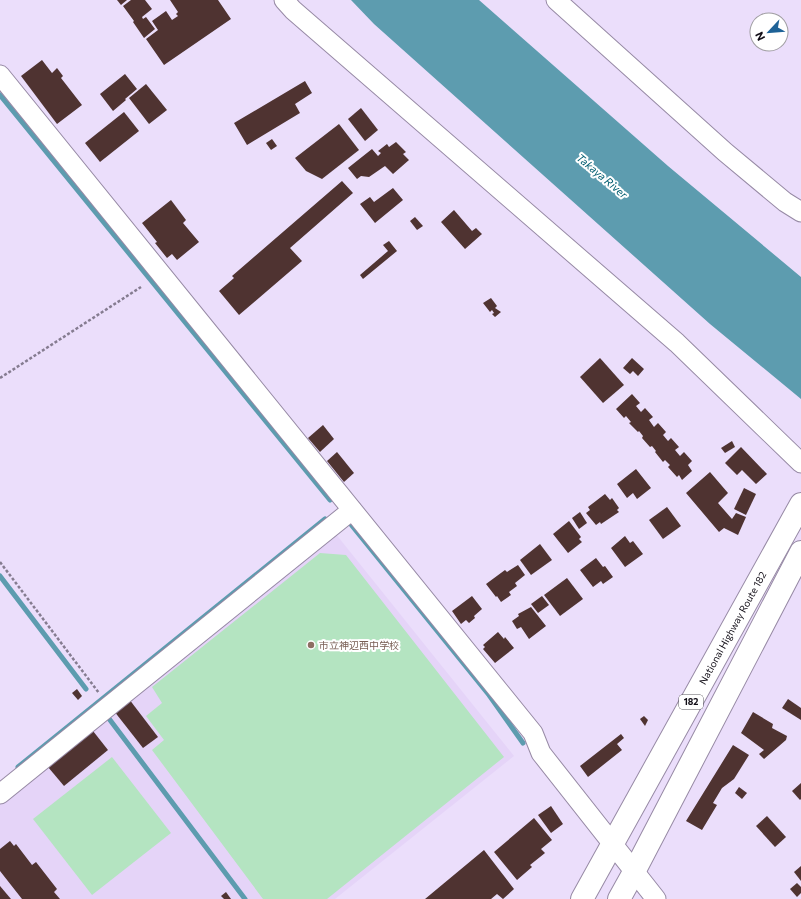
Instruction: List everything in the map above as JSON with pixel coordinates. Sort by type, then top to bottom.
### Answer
[{"type":"highway","name":"National Highway Route 182","points":[[582,899],[801,504]]},
{"type":"highway","name":"182","points":[[619,899],[801,552]]},
{"type":"street","points":[[284,0],[293,10],[677,343],[801,463]]},
{"type":"street","points":[[556,0],[725,152],[786,202],[801,212]]},
{"type":"street","points":[[0,75],[533,733],[541,754],[656,899]]},
{"type":"street","points":[[0,794],[352,510]]},
{"type":"path","points":[[0,378],[141,287]]},
{"type":"path","points":[[0,562],[100,693]]},
{"type":"shaded area","name":"市立神辺西中学校","points":[[335,533],[514,756],[335,899],[0,899],[0,804]]},
{"type":"green space","name":"市立神辺西中学校","points":[[320,553],[346,555],[504,757],[327,899],[263,899],[152,750],[164,740],[146,716],[162,703],[152,687]]},
{"type":"green space","points":[[112,757],[171,833],[92,895],[33,819]]},
{"type":"water","name":"Takaya River","points":[[351,0],[479,0],[668,166],[801,277],[801,399],[710,324],[374,24]]},
{"type":"building","points":[[117,0],[127,0],[121,5]]},
{"type":"building","points":[[131,0],[145,0],[152,9],[142,17],[143,19],[146,17],[155,29],[144,38],[123,6]]},
{"type":"building","points":[[170,0],[218,0],[231,19],[164,65],[146,39],[158,30],[152,21],[166,11],[172,20],[178,16],[176,14],[178,12]]},
{"type":"building","points":[[42,60],[52,73],[57,68],[63,76],[61,78],[82,105],[57,124],[21,76]]},
{"type":"building","points":[[125,74],[137,89],[113,111],[100,94]]},
{"type":"building","points":[[305,81],[312,93],[295,104],[300,113],[247,145],[234,123]]},
{"type":"building","points":[[146,84],[167,110],[149,124],[129,98]]},
{"type":"building","points":[[361,108],[378,130],[365,141],[348,119]]},
{"type":"building","points":[[124,112],[139,131],[100,162],[85,143]]},
{"type":"building","points":[[339,124],[359,150],[322,179],[306,171],[295,158]]},
{"type":"building","points":[[272,139],[277,146],[271,150],[266,143]]},
{"type":"building","points":[[396,142],[406,152],[403,154],[409,160],[393,174],[385,166],[369,177],[361,176],[357,179],[348,168],[372,149],[378,156],[381,153],[378,151],[387,144],[389,147]]},
{"type":"building","points":[[342,181],[353,193],[290,248],[302,261],[239,315],[219,291],[234,278],[232,276]]},
{"type":"building","points":[[393,188],[403,200],[375,223],[360,204],[370,197],[374,202]]},
{"type":"building","points":[[171,200],[186,220],[183,223],[199,242],[177,260],[172,254],[167,258],[142,223]]},
{"type":"building","points":[[454,210],[472,231],[476,228],[482,234],[465,249],[441,222]]},
{"type":"building","points":[[415,217],[423,226],[417,230],[410,221]]},
{"type":"building","points":[[389,241],[397,251],[363,279],[360,275],[388,251],[383,245]]},
{"type":"building","points":[[491,298],[497,306],[495,308],[501,312],[495,317],[492,314],[494,313],[492,310],[490,312],[483,303]]},
{"type":"building","points":[[600,358],[624,385],[603,403],[580,377]]},
{"type":"building","points":[[632,358],[644,369],[638,376],[633,371],[630,374],[623,368]]},
{"type":"building","points":[[632,394],[640,403],[636,406],[641,412],[645,408],[653,417],[649,420],[654,427],[658,423],[666,432],[663,435],[668,441],[671,438],[679,447],[675,450],[680,456],[684,452],[692,461],[688,465],[692,471],[682,480],[679,475],[677,477],[668,467],[670,465],[665,460],[663,462],[652,446],[650,447],[642,438],[643,436],[629,423],[631,422],[626,416],[624,418],[616,409]]},
{"type":"building","points":[[323,425],[334,439],[320,452],[308,438]]},
{"type":"building","points":[[732,441],[735,447],[725,453],[721,448]]},
{"type":"building","points":[[741,447],[767,474],[756,484],[742,470],[737,475],[725,463]]},
{"type":"building","points":[[337,452],[354,473],[344,482],[327,461]]},
{"type":"building","points":[[636,469],[651,488],[637,499],[633,493],[627,498],[617,484]]},
{"type":"building","points":[[710,472],[728,493],[718,503],[732,519],[736,513],[746,517],[738,535],[724,528],[719,532],[686,493]]},
{"type":"building","points":[[744,488],[756,494],[746,515],[734,509]]},
{"type":"building","points":[[605,494],[610,500],[612,498],[619,508],[617,510],[619,512],[601,524],[600,522],[596,525],[586,513],[590,510],[588,507]]},
{"type":"building","points":[[667,507],[681,526],[663,539],[649,520]]},
{"type":"building","points":[[580,512],[587,523],[579,529],[572,518]]},
{"type":"building","points":[[569,521],[581,537],[579,539],[582,542],[568,553],[553,534]]},
{"type":"building","points":[[625,536],[630,543],[633,541],[643,554],[625,567],[611,548]]},
{"type":"building","points":[[540,544],[552,560],[531,575],[520,560]]},
{"type":"building","points":[[596,558],[603,567],[605,566],[613,577],[603,584],[601,581],[593,587],[580,570]]},
{"type":"building","points":[[518,565],[525,575],[515,583],[517,586],[509,592],[511,595],[501,602],[486,584],[505,570],[507,572]]},
{"type":"building","points":[[567,578],[583,599],[560,616],[544,595]]},
{"type":"building","points":[[472,596],[482,609],[469,623],[466,620],[461,624],[452,611]]},
{"type":"building","points":[[542,596],[549,605],[538,613],[531,604]]},
{"type":"building","points":[[531,607],[546,626],[529,639],[521,627],[517,629],[512,621],[519,616],[518,614]]},
{"type":"building","points":[[498,632],[504,639],[505,637],[514,648],[495,663],[483,649],[485,647],[483,645]]},
{"type":"building","points":[[77,689],[82,696],[78,700],[72,693]]},
{"type":"building","points":[[129,699],[158,737],[143,748],[114,711]]},
{"type":"building","points":[[788,699],[801,708],[801,720],[782,708]]},
{"type":"building","points":[[753,712],[773,724],[772,728],[787,736],[786,740],[764,759],[759,754],[764,750],[741,733]]},
{"type":"building","points":[[644,716],[648,720],[645,726],[640,719]]},
{"type":"building","points":[[93,731],[108,750],[64,786],[48,767]]},
{"type":"building","points":[[621,734],[624,738],[617,744],[622,750],[588,777],[580,766]]},
{"type":"building","points":[[733,745],[749,755],[734,779],[722,788],[713,803],[717,805],[702,830],[686,821]]},
{"type":"building","points":[[801,783],[801,799],[800,800],[792,791]]},
{"type":"building","points":[[739,787],[747,793],[742,799],[735,793]]},
{"type":"building","points":[[551,806],[563,824],[551,833],[538,815]]},
{"type":"building","points":[[767,816],[786,837],[775,847],[756,826]]},
{"type":"building","points":[[534,818],[552,840],[541,849],[545,853],[530,865],[532,867],[517,880],[494,852]]},
{"type":"building","points":[[10,841],[14,846],[16,844],[32,865],[36,862],[57,889],[54,892],[60,899],[22,899],[0,871],[0,849]]},
{"type":"building","points":[[484,850],[514,889],[503,899],[497,894],[491,899],[425,899]]},
{"type":"building","points":[[801,866],[801,881],[794,872]]},
{"type":"building","points":[[797,883],[801,887],[801,893],[797,897],[790,889]]},
{"type":"building","points":[[0,886],[11,899],[0,899]]},
{"type":"building","points":[[226,892],[231,899],[224,899],[221,896]]},
{"type":"waterway","points":[[0,95],[330,500]]},
{"type":"waterway","points":[[18,767],[325,519]]},
{"type":"waterway","points":[[349,522],[489,695],[523,743]]},
{"type":"waterway","points":[[0,576],[86,689]]},
{"type":"waterway","points":[[107,716],[245,899]]},
{"type":"place","name":"市立神辺西中学校","points":[[311,645]]}]
